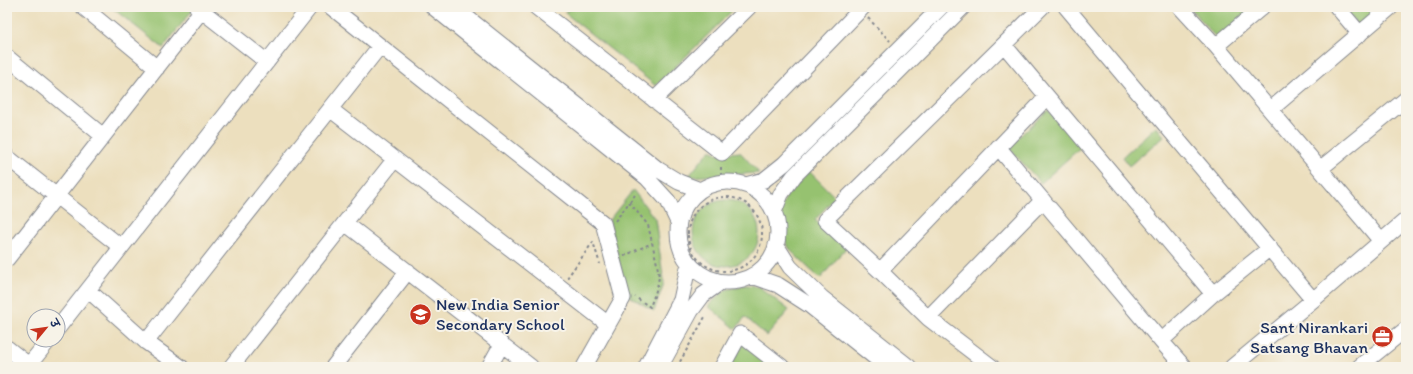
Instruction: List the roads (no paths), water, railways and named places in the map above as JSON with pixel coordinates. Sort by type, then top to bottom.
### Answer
[{"type":"street","points":[[83,7],[157,68]]},
{"type":"street","points":[[66,318],[310,7]]},
{"type":"street","points":[[331,7],[603,223],[623,298],[584,367]]},
{"type":"street","points":[[433,7],[647,178],[668,201],[678,222]]},
{"type":"street","points":[[454,7],[659,170],[679,182],[700,190]]},
{"type":"street","points":[[536,7],[553,12],[654,100],[722,153],[858,9]]},
{"type":"street","points":[[746,185],[764,180],[784,164],[941,7]]},
{"type":"street","points":[[774,212],[781,194],[794,176],[963,7]]},
{"type":"street","points":[[992,367],[928,318],[880,271],[824,220],[1042,7]]},
{"type":"street","points":[[1066,7],[1313,300]]},
{"type":"street","points":[[1180,7],[1216,46],[1381,241]]},
{"type":"street","points":[[1216,46],[1262,7]]},
{"type":"street","points":[[1337,7],[1360,34]]},
{"type":"street","points":[[1270,110],[1391,7]]},
{"type":"street","points":[[654,100],[746,8]]},
{"type":"street","points":[[8,256],[157,68],[199,9],[267,62]]},
{"type":"street","points":[[1004,45],[1214,294]]},
{"type":"street","points":[[146,342],[380,46]]},
{"type":"street","points":[[7,57],[103,136]]},
{"type":"street","points":[[880,271],[1047,97]]},
{"type":"street","points":[[1320,169],[1406,98]]},
{"type":"street","points":[[330,109],[608,324]]},
{"type":"street","points":[[998,147],[1184,367]]},
{"type":"street","points":[[7,157],[121,247]]},
{"type":"street","points":[[231,367],[395,159]]},
{"type":"street","points":[[736,182],[754,189],[764,197],[774,212],[778,227],[776,245],[767,263],[752,276],[732,282],[721,282],[701,274],[689,263],[682,253],[679,244],[678,222],[687,202],[700,190],[714,183],[736,182]]},
{"type":"street","points":[[928,318],[1043,200]]},
{"type":"street","points":[[1232,367],[1406,220]]},
{"type":"street","points":[[345,223],[531,367]]},
{"type":"street","points":[[776,245],[790,267],[822,298],[909,367]]},
{"type":"street","points":[[1161,341],[1214,294],[1270,248]]},
{"type":"street","points":[[646,367],[681,300],[689,263]]},
{"type":"street","points":[[333,367],[408,271]]},
{"type":"street","points":[[752,276],[778,285],[809,306],[887,367]]},
{"type":"street","points":[[660,367],[691,311],[703,295],[721,282]]},
{"type":"street","points":[[88,290],[146,342],[181,367]]},
{"type":"street","points":[[722,367],[740,334],[782,367]]},
{"type":"street","points":[[1359,367],[1404,335]]},
{"type":"street","points":[[489,367],[502,344]]},
{"type":"street","points":[[7,348],[30,366],[42,348]]},
{"type":"place","name":"New India Senior Secondary School","points":[[420,314]]},
{"type":"place","name":"Sant Nirankari Satsang Bhavan","points":[[1383,337]]}]
